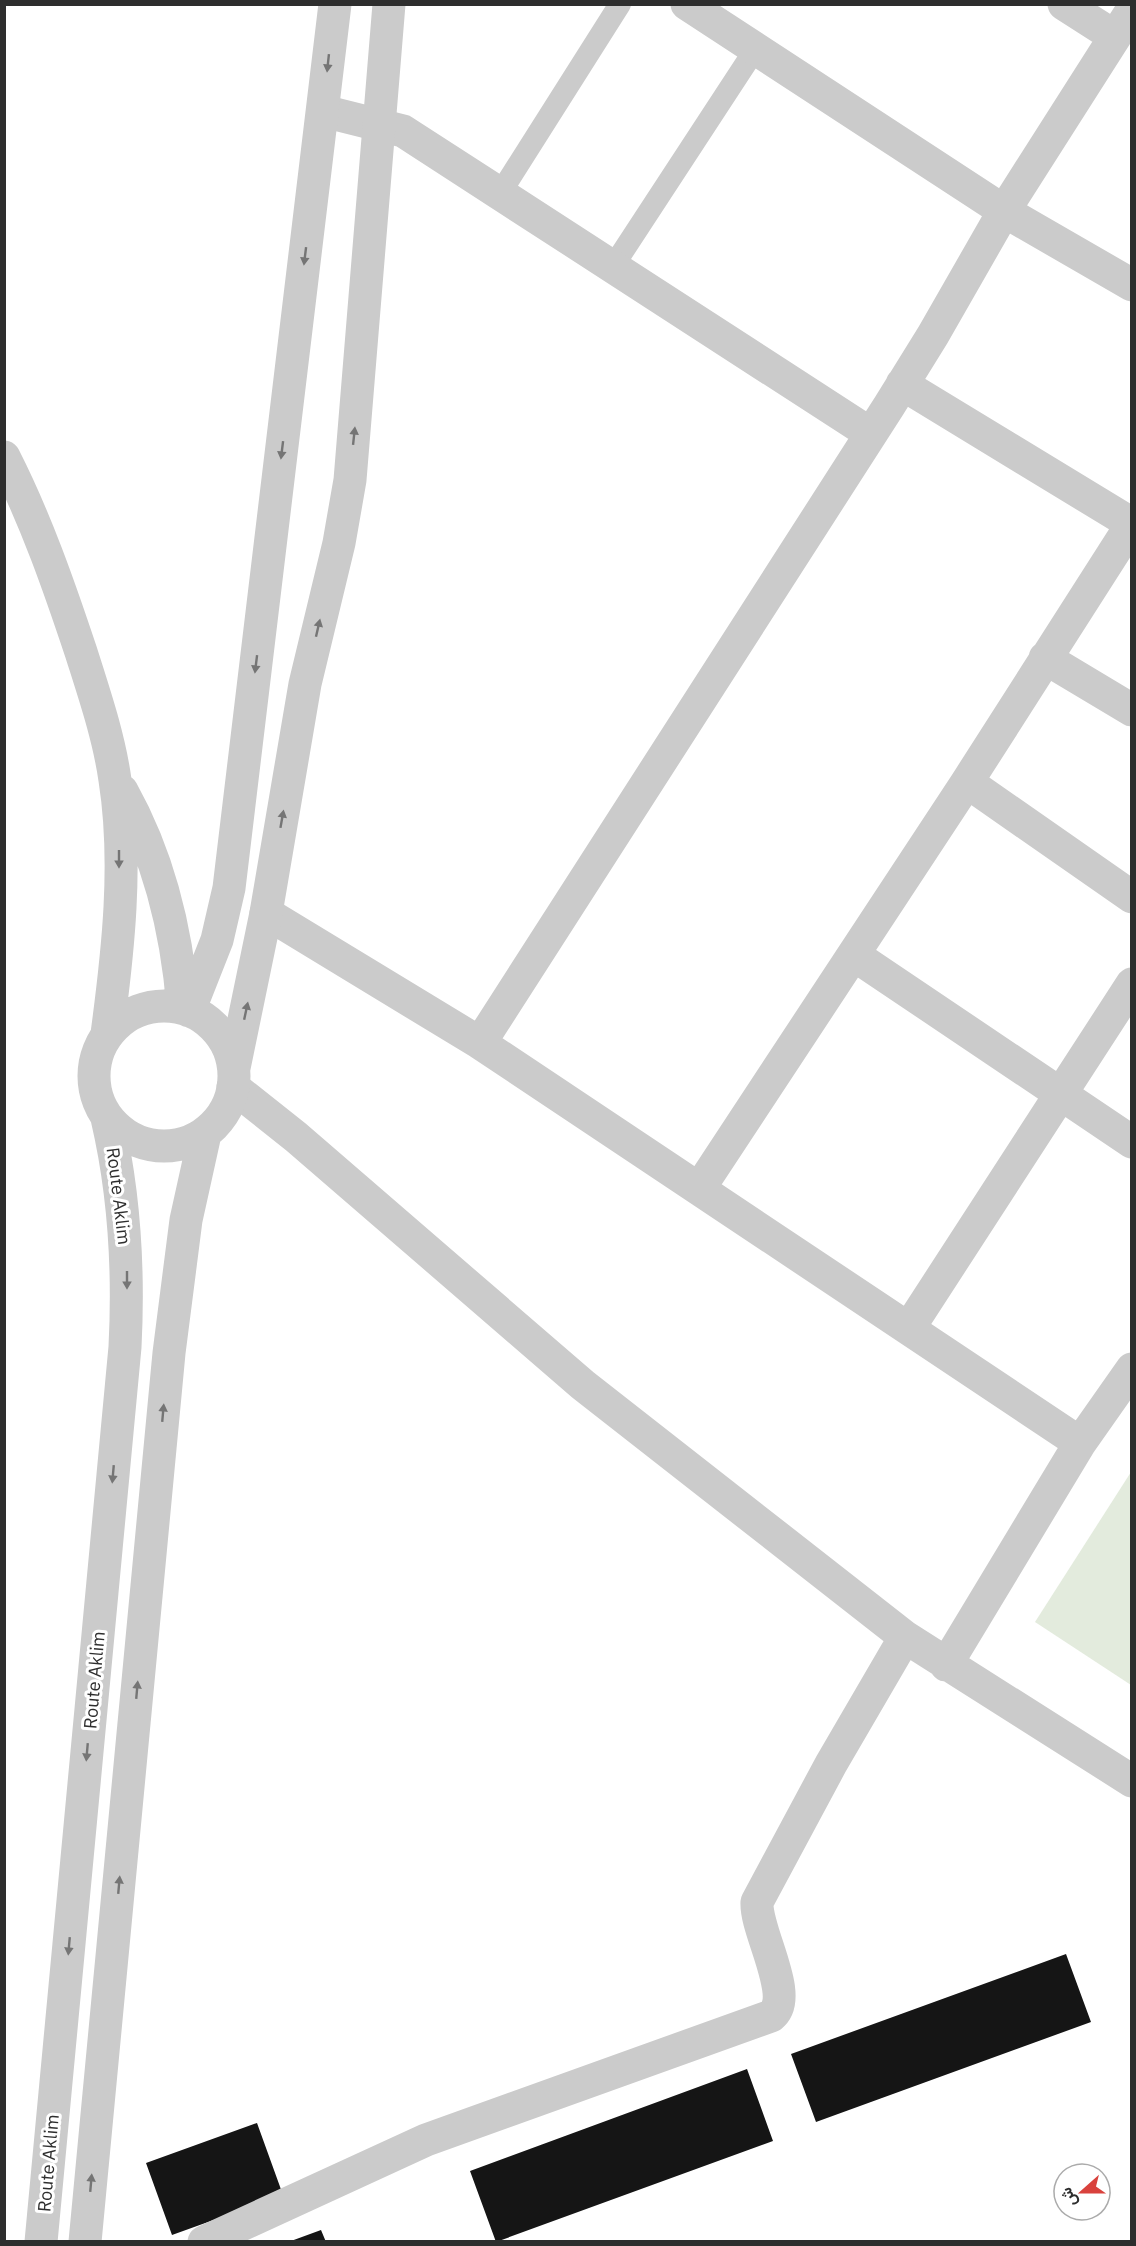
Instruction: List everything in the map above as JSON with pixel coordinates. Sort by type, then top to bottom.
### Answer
[{"type":"street","points":[[186,1010],[217,940],[230,876],[335,4]]},
{"type":"street","points":[[389,4],[350,480],[339,543],[305,684],[266,913],[234,1078],[229,1105],[219,1121],[206,1134],[171,1147],[153,1146],[128,1137],[107,1118],[99,1102],[94,1085],[98,1049],[107,1034],[133,1013],[149,1007],[166,1006],[186,1010],[206,1020],[229,1050],[234,1078],[296,1137],[584,1385],[905,1637],[1131,1781]]},
{"type":"street","points":[[687,4],[754,51],[1004,211],[1131,285]]},
{"type":"street","points":[[480,1043],[903,384],[1004,211],[1125,23],[1064,4]]},
{"type":"street","points":[[323,111],[379,123],[403,131],[871,434]]},
{"type":"street","points":[[699,1189],[967,782],[1131,524],[903,384]]},
{"type":"street","points":[[4,457],[57,580],[93,691],[115,779],[119,830],[119,891],[114,984],[107,1034]]},
{"type":"street","points":[[1045,658],[1131,710]]},
{"type":"street","points":[[115,779],[132,808],[158,870],[175,935],[186,1010]]},
{"type":"street","points":[[967,782],[1131,897]]},
{"type":"street","points":[[266,913],[480,1043],[1080,1443]]},
{"type":"street","points":[[175,935],[182,942],[200,948],[217,940]]},
{"type":"street","points":[[854,955],[1131,1142]]},
{"type":"street","points":[[909,1328],[1131,984]]},
{"type":"street","name":"Route Aklim","points":[[41,2241],[125,1347],[127,1260],[124,1213],[119,1167],[107,1118]]},
{"type":"street","points":[[85,2241],[169,1353],[186,1220],[206,1134]]},
{"type":"street","points":[[946,1665],[1080,1443],[1131,1369]]},
{"type":"street","points":[[204,2241],[426,2140],[771,2016],[776,2012],[779,2006],[779,1988],[759,1923],[757,1902],[820,1785],[905,1637]]},
{"type":"lane","points":[[499,195],[620,4]]},
{"type":"lane","points":[[612,268],[754,51]]},
{"type":"shaded area","points":[[1131,1472],[1131,1685],[1035,1622]]},
{"type":"building","points":[[1066,1954],[1091,2022],[816,2122],[791,2054]]},
{"type":"building","points":[[747,2069],[773,2141],[496,2242],[470,2171]]},
{"type":"building","points":[[257,2123],[283,2195],[172,2235],[146,2163]]},
{"type":"building","points":[[321,2230],[326,2242],[291,2242],[291,2241]]}]
